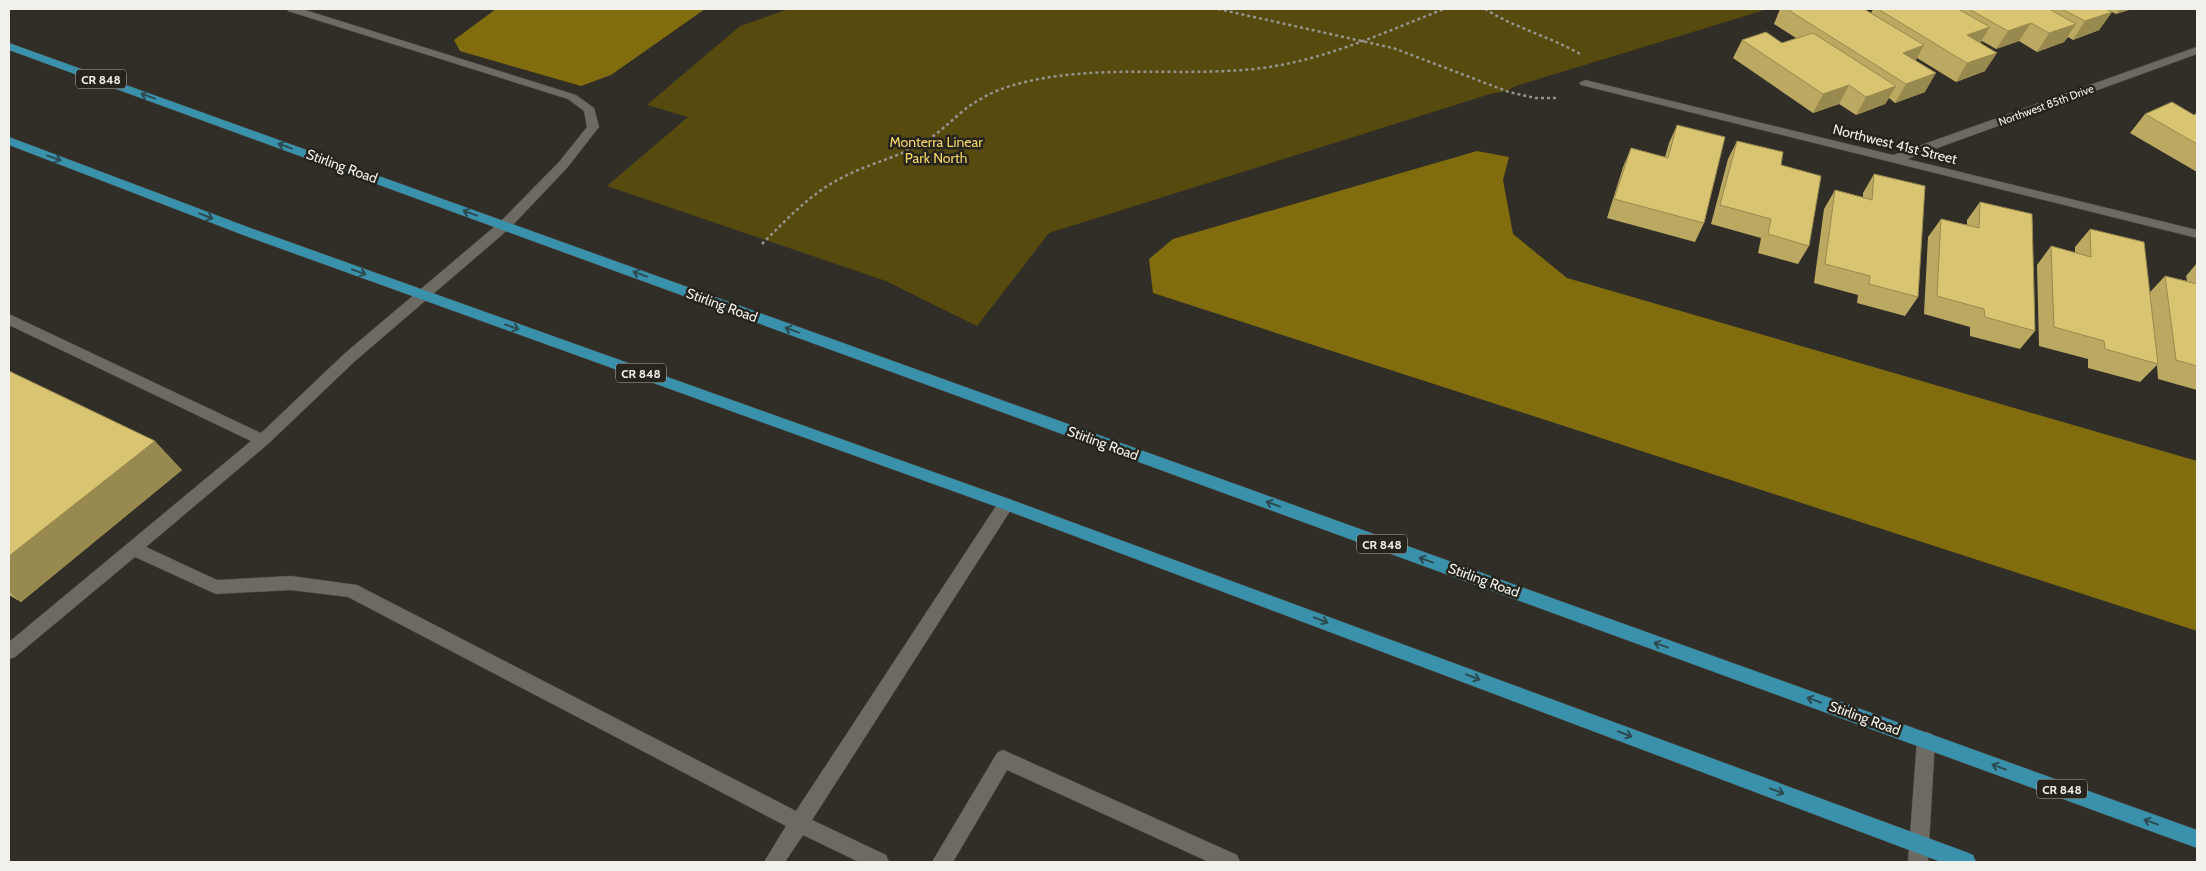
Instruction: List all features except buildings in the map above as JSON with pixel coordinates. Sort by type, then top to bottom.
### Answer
[{"type":"main road","name":"Stirling Road","points":[[9,46],[2197,839]]},
{"type":"main road","name":"CR 848","points":[[9,141],[248,232],[1006,504],[1919,853],[1966,862]]},
{"type":"street","points":[[9,652],[262,440],[349,358],[505,226],[563,165],[593,127],[590,110],[572,98],[292,9]]},
{"type":"street","name":"Northwest 85th Drive","points":[[1894,159],[2197,50]]},
{"type":"street","name":"Northwest 41st Street","points":[[1585,83],[2197,234]]},
{"type":"street","points":[[9,319],[262,440]]},
{"type":"street","points":[[774,862],[1006,504]]},
{"type":"street","points":[[132,548],[216,587],[291,583],[351,590],[799,823],[879,862]]},
{"type":"street","points":[[1919,853],[1926,740]]},
{"type":"street","points":[[942,862],[1003,759],[1230,862]]},
{"type":"path","points":[[1218,9],[1393,48],[1447,67],[1508,92],[1536,98],[1562,98]]},
{"type":"path","points":[[762,244],[815,194],[843,177],[902,154],[936,134],[986,94],[1006,87],[1048,77],[1262,68],[1295,62],[1362,42],[1444,9]]},
{"type":"path","points":[[1485,9],[1509,22],[1565,45],[1586,59]]},
{"type":"green space","name":"Monterra Linear Park North","points":[[789,9],[1768,9],[1516,86],[1506,91],[1490,94],[1049,233],[977,326],[886,281],[607,186],[688,117],[647,105],[740,26]]},
{"type":"shaded area","points":[[496,9],[705,9],[611,75],[581,86],[460,51],[454,40]]},
{"type":"shaded area","points":[[1477,151],[1509,157],[1503,180],[1513,234],[1567,278],[2197,461],[2197,631],[1153,293],[1149,259],[1173,239]]}]
